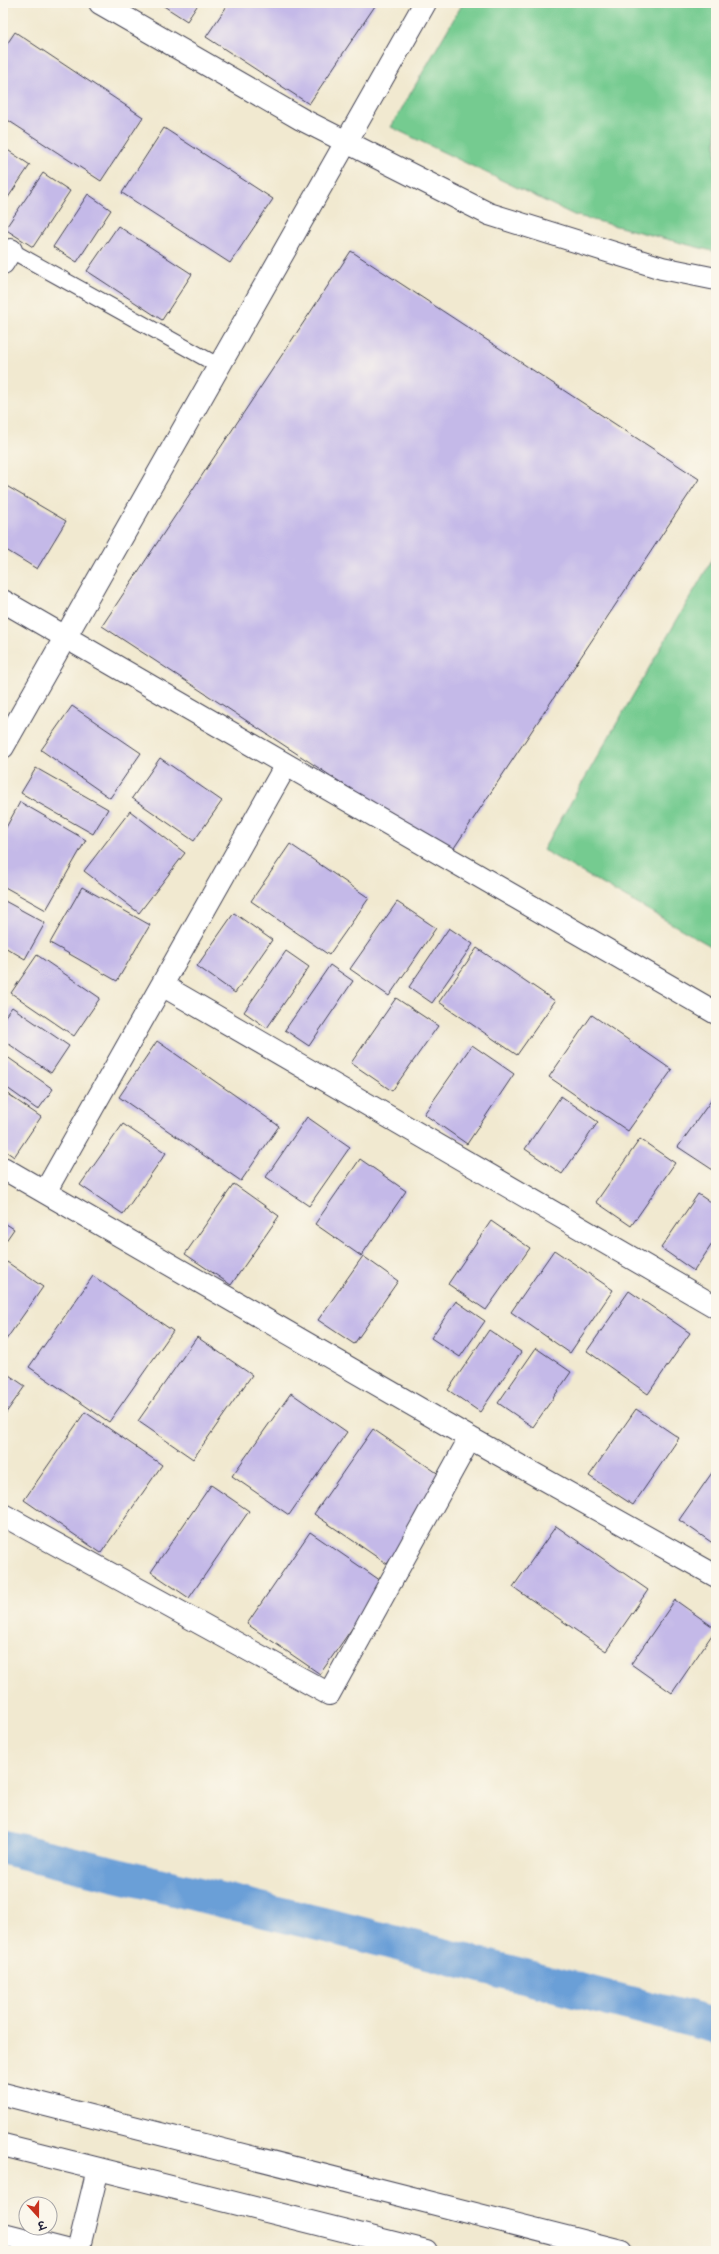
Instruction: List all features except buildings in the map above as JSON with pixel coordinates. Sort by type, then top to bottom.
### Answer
[{"type":"street","points":[[100,3],[301,119],[489,214],[662,268],[716,279]]},
{"type":"street","points":[[3,748],[425,3]]},
{"type":"street","points":[[3,601],[716,1013]]},
{"type":"street","points":[[45,1192],[286,764]]},
{"type":"street","points":[[162,985],[716,1308]]},
{"type":"street","points":[[3,1168],[470,1438],[716,1576]]},
{"type":"street","points":[[3,1515],[329,1694],[470,1438]]},
{"type":"street","points":[[3,2094],[621,2251]]},
{"type":"street","points":[[3,2145],[426,2251]]},
{"type":"street","points":[[78,2251],[98,2169]]},
{"type":"street","points":[[3,2234],[70,2251]]},
{"type":"lane","points":[[6,253],[219,366]]},
{"type":"green space","points":[[463,3],[716,3],[716,252],[574,215],[391,127]]},
{"type":"green space","points":[[716,553],[716,949],[543,850]]},
{"type":"waterway","points":[[3,1847],[337,1928],[716,2026]]}]
